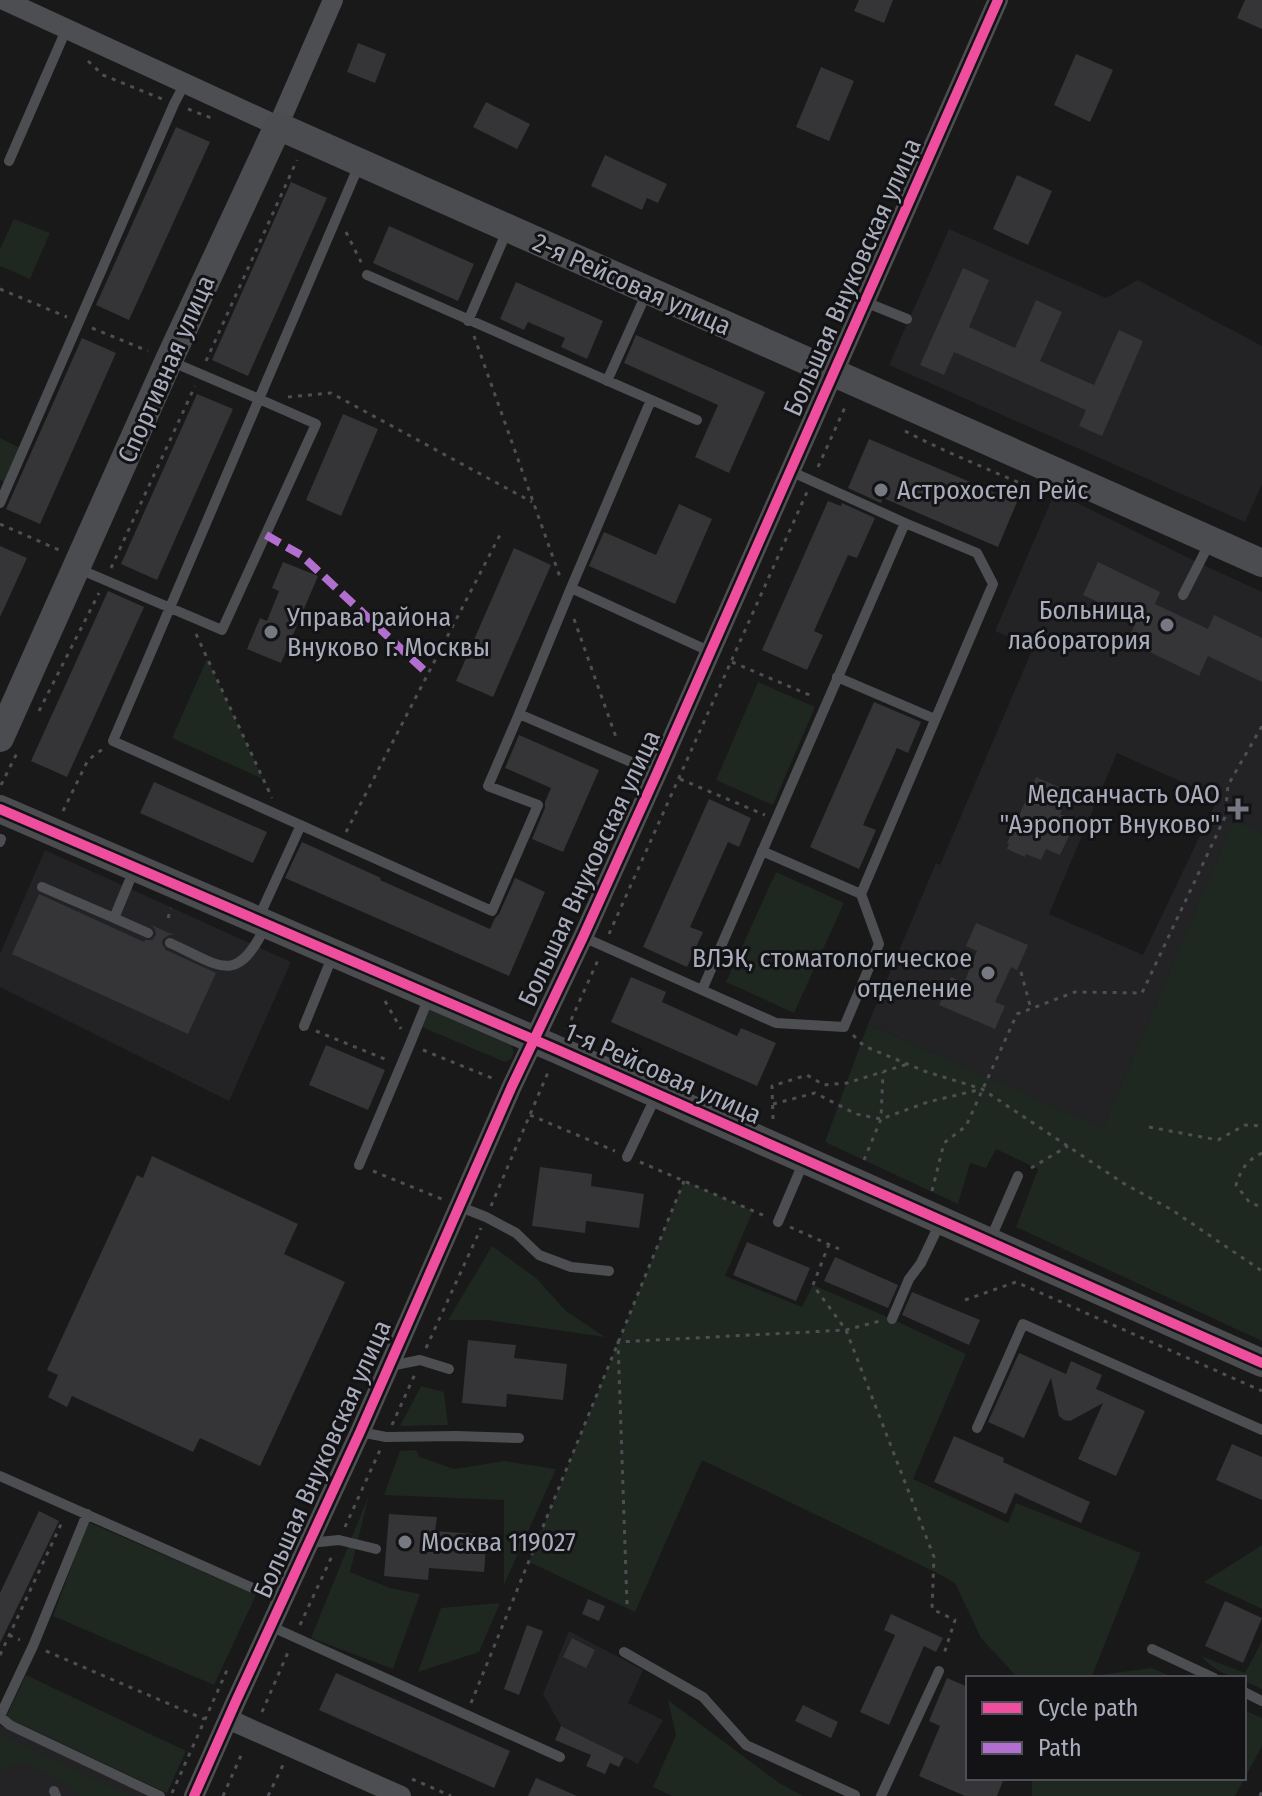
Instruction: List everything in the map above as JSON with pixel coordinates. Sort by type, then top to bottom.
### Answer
[{"type":"street","name":"2-я Рейсовая улица","points":[[4,0],[360,163],[1262,563]]},
{"type":"street","name":"Спортивная улица","points":[[11,741],[79,564],[333,0]]},
{"type":"street","name":"Большая Внуковская улица","points":[[194,1796],[360,1432],[512,1086],[657,773],[998,0]]},
{"type":"street","name":"1-я Рейсовая улица","points":[[0,809],[534,1040],[1262,1363]]},
{"type":"street","points":[[228,1719],[401,1796]]},
{"type":"lane","points":[[9,161],[66,30]]},
{"type":"lane","points":[[0,503],[185,83]]},
{"type":"lane","points":[[360,163],[113,741],[492,911],[538,805],[488,786],[651,400]]},
{"type":"lane","points":[[468,321],[508,229]]},
{"type":"lane","points":[[367,275],[697,420]]},
{"type":"lane","points":[[607,381],[648,291]]},
{"type":"lane","points":[[865,302],[907,319]]},
{"type":"lane","points":[[79,564],[106,580],[222,630],[316,424],[169,360]]},
{"type":"lane","points":[[583,937],[776,1023],[844,1027],[879,944],[861,894],[993,584],[977,553],[790,471]]},
{"type":"lane","points":[[702,990],[905,523]]},
{"type":"lane","points":[[1183,595],[1211,540]]},
{"type":"lane","points":[[569,593],[711,652]]},
{"type":"lane","points":[[837,677],[935,719]]},
{"type":"lane","points":[[519,714],[657,773]]},
{"type":"lane","points":[[170,943],[216,964],[231,966],[246,957],[255,946],[261,923],[301,825]]},
{"type":"lane","points":[[762,851],[861,894]]},
{"type":"lane","points":[[114,918],[135,868]]},
{"type":"lane","points":[[42,887],[148,933]]},
{"type":"lane","points":[[304,1026],[333,954]]},
{"type":"lane","points":[[359,1165],[429,995]]},
{"type":"lane","points":[[627,1157],[657,1094]]},
{"type":"lane","points":[[778,1222],[804,1160]]},
{"type":"lane","points":[[989,1242],[1018,1176]]},
{"type":"lane","points":[[458,1206],[516,1233],[539,1255],[571,1267],[609,1271]]},
{"type":"lane","points":[[892,1319],[909,1279],[921,1263],[933,1218]]},
{"type":"lane","points":[[977,1428],[1023,1324],[1262,1430]]},
{"type":"lane","points":[[388,1366],[420,1360],[449,1369]]},
{"type":"lane","points":[[360,1432],[386,1437],[519,1438]]},
{"type":"lane","points":[[0,1476],[282,1601]]},
{"type":"lane","points":[[87,1514],[0,1717],[10,1725],[160,1796]]},
{"type":"lane","points":[[309,1543],[339,1540],[376,1549]]},
{"type":"lane","points":[[270,1626],[560,1757]]},
{"type":"lane","points":[[1152,1649],[1210,1676]]},
{"type":"lane","points":[[624,1652],[703,1697],[746,1745],[856,1796]]},
{"type":"lane","points":[[881,1796],[939,1671]]},
{"type":"path","points":[[36,717],[106,580],[297,159]]},
{"type":"path","points":[[338,215],[367,275]]},
{"type":"path","points":[[468,321],[532,502],[569,593],[624,758]]},
{"type":"path","points":[[259,399],[331,393],[532,502]]},
{"type":"path","points":[[565,1032],[847,402]]},
{"type":"path","points":[[0,524],[79,564]]},
{"type":"path","points":[[341,842],[502,531]]},
{"type":"path","points":[[187,615],[280,816]]},
{"type":"path","points":[[711,652],[826,702]]},
{"type":"path","points":[[933,1218],[930,1200],[944,1143],[966,1126],[1017,1014],[1075,992],[1142,993],[1225,817],[1228,785],[1262,726]]},
{"type":"path","points":[[1,785],[11,741]]},
{"type":"path","points":[[63,812],[88,760],[113,741]]},
{"type":"path","points":[[657,773],[756,811]]},
{"type":"path","points":[[168,918],[173,904]]},
{"type":"path","points":[[1021,972],[1031,1009]]},
{"type":"path","points":[[304,1026],[401,1066]]},
{"type":"path","points":[[844,1027],[864,1046],[982,1089],[1262,1271]]},
{"type":"path","points":[[410,1044],[512,1086]]},
{"type":"path","points":[[261,1712],[486,1217],[552,1063]]},
{"type":"path","points":[[773,1127],[772,1086],[807,1075],[824,1085],[847,1083],[908,1064]]},
{"type":"path","points":[[861,1167],[881,1119],[883,1072]]},
{"type":"path","points":[[773,1104],[815,1093],[856,1114],[881,1119],[928,1102],[982,1089]]},
{"type":"path","points":[[530,1115],[839,1249]]},
{"type":"path","points":[[1149,1127],[1218,1140],[1245,1125],[1262,1126]]},
{"type":"path","points":[[1018,1176],[1068,1146]]},
{"type":"path","points":[[1262,1153],[1241,1169],[1236,1185],[1250,1203],[1262,1207]]},
{"type":"path","points":[[359,1165],[458,1206]]},
{"type":"path","points":[[467,1714],[684,1181]]},
{"type":"path","points":[[829,1244],[813,1285],[846,1330],[934,1557],[932,1609],[955,1620],[939,1671]]},
{"type":"path","points":[[965,1300],[1016,1282],[1262,1391]]},
{"type":"path","points":[[618,1342],[846,1330],[892,1319]]},
{"type":"path","points":[[618,1342],[627,1604]]},
{"type":"path","points":[[0,1655],[70,1505]]},
{"type":"path","points":[[9,1635],[204,1719]]},
{"type":"path","points":[[268,1796],[291,1748]]},
{"type":"path","points":[[223,1796],[243,1751]]},
{"type":"shaded area","points":[[14,219],[50,233],[30,279],[0,266],[0,249]]},
{"type":"shaded area","points":[[949,229],[1106,298],[1138,280],[1262,346],[1262,484],[1245,522],[889,365]]},
{"type":"shaded area","points":[[0,438],[22,449],[8,484],[0,480]]},
{"type":"shaded area","name":"Медсанчасть ОАО \"Аэропорт Внуково\"","points":[[1055,492],[1262,592],[1262,833],[1234,821],[1103,1129],[868,1024],[936,863],[940,865],[1033,648],[995,631]],"holes":[[[1117,753],[1218,798],[1143,955],[1049,914]]]},
{"type":"shaded area","points":[[207,659],[263,779],[172,738]]},
{"type":"shaded area","points":[[758,682],[815,707],[773,805],[716,780]]},
{"type":"shaded area","points":[[1234,820],[1262,833],[1262,1341],[1016,1227],[1038,1169],[996,1149],[986,1168],[970,1163],[958,1204],[825,1142],[868,1024],[1103,1128]]},
{"type":"shaded area","points":[[45,850],[291,962],[229,1101],[0,987],[0,954]]},
{"type":"shaded area","points":[[776,872],[844,903],[794,1013],[726,982]]},
{"type":"shaded area","points":[[431,1008],[509,1040],[514,1052],[511,1059],[505,1062],[417,1025],[419,1015]]},
{"type":"shaded area","points":[[684,1181],[753,1211],[725,1276],[802,1307],[813,1285],[966,1354],[913,1479],[1008,1523],[1016,1503],[1141,1553],[1092,1676],[1016,1676],[981,1638],[955,1583],[702,1460],[635,1612],[529,1562]]},
{"type":"shaded area","points":[[492,1246],[536,1278],[566,1311],[605,1337],[487,1320],[448,1320]]},
{"type":"shaded area","points":[[421,1386],[444,1392],[448,1425],[400,1426]]},
{"type":"shaded area","points":[[416,1450],[420,1457],[454,1469],[505,1461],[556,1469],[504,1585],[504,1500],[384,1495],[400,1451]]},
{"type":"shaded area","points":[[369,1495],[350,1572],[390,1588],[420,1594],[393,1669],[311,1638]]},
{"type":"shaded area","points":[[88,1522],[256,1595],[214,1685],[53,1616]]},
{"type":"shaded area","points":[[1262,1545],[1262,1609],[1204,1582]]},
{"type":"shaded area","points":[[500,1603],[479,1652],[418,1672],[441,1608]]},
{"type":"shaded area","points":[[569,1631],[643,1670],[628,1703],[663,1720],[638,1764],[561,1726],[543,1694]]},
{"type":"shaded area","points":[[1262,1641],[1262,1689],[1246,1682],[1246,1676],[1220,1672],[1201,1656],[1245,1673]]},
{"type":"shaded area","points":[[1152,1668],[1170,1676],[1092,1676]]},
{"type":"shaded area","points":[[26,1675],[186,1751],[167,1793],[6,1717]]},
{"type":"shaded area","points":[[668,1700],[779,1783],[803,1796],[672,1796],[653,1787],[676,1735]]},
{"type":"shaded area","points":[[1246,1711],[1262,1718],[1262,1746],[1246,1776]]},
{"type":"shaded area","points":[[0,1725],[149,1796],[0,1796]]},
{"type":"shaded area","points":[[0,1734],[132,1796],[79,1796],[51,1775],[18,1763],[0,1772]]},
{"type":"shaded area","points":[[1032,1780],[1244,1780],[1235,1796],[1032,1796]]},
{"type":"building","points":[[859,0],[893,0],[884,23],[854,11]]},
{"type":"building","points":[[1245,0],[1262,0],[1262,29],[1237,18]]},
{"type":"building","points":[[358,43],[386,54],[375,83],[347,72]]},
{"type":"building","points":[[1076,54],[1113,70],[1090,122],[1054,105]]},
{"type":"building","points":[[821,67],[854,81],[829,141],[796,127]]},
{"type":"building","points":[[486,102],[530,124],[517,149],[473,127]]},
{"type":"building","points":[[176,127],[210,142],[129,320],[96,305]]},
{"type":"building","points":[[605,155],[667,184],[658,203],[647,198],[642,210],[591,186]]},
{"type":"building","points":[[1017,175],[1052,191],[1028,245],[993,229]]},
{"type":"building","points":[[291,182],[327,198],[248,376],[212,360]]},
{"type":"building","points":[[389,226],[474,264],[458,301],[373,263]]},
{"type":"building","points":[[963,268],[989,280],[969,327],[1015,348],[1036,300],[1062,312],[1040,361],[1094,385],[1119,330],[1143,341],[1102,436],[1079,426],[1086,410],[954,352],[944,375],[920,365]]},
{"type":"building","points":[[516,282],[603,321],[587,359],[561,347],[565,338],[528,322],[524,330],[500,319]]},
{"type":"building","points":[[636,335],[765,392],[729,473],[695,457],[718,405],[624,363]]},
{"type":"building","points":[[82,338],[116,353],[40,524],[6,509]]},
{"type":"building","points":[[197,394],[233,409],[157,580],[121,564]]},
{"type":"building","points":[[343,414],[378,429],[341,516],[306,500]]},
{"type":"building","points":[[869,439],[1017,502],[998,547],[883,498],[881,503],[848,488]]},
{"type":"building","points":[[828,501],[841,506],[842,503],[875,518],[857,558],[848,555],[814,631],[823,635],[807,670],[762,650]]},
{"type":"building","points":[[679,504],[712,519],[675,604],[589,566],[604,532],[656,555]]},
{"type":"building","points":[[0,546],[27,558],[0,617]]},
{"type":"building","points":[[514,548],[551,565],[493,697],[456,681]]},
{"type":"building","points":[[283,562],[318,576],[281,663],[247,649],[260,618],[267,621],[279,591],[272,588]]},
{"type":"building","name":"Больница, лаборатория","points":[[1098,562],[1160,592],[1155,604],[1208,629],[1214,615],[1262,638],[1262,682],[1208,656],[1199,676],[1127,641],[1137,620],[1083,595]]},
{"type":"building","points":[[108,591],[144,607],[67,777],[31,761]]},
{"type":"building","points":[[874,702],[921,722],[908,753],[897,748],[863,825],[876,830],[859,869],[810,847]]},
{"type":"building","points":[[519,735],[599,770],[563,852],[532,839],[551,788],[505,768]]},
{"type":"building","points":[[1036,777],[1070,792],[1060,814],[1076,821],[1060,855],[1046,849],[1041,860],[1007,849]]},
{"type":"building","points":[[154,782],[267,832],[253,863],[140,813]]},
{"type":"building","points":[[709,799],[751,818],[739,847],[728,842],[690,927],[703,932],[687,967],[643,947]]},
{"type":"building","points":[[302,842],[490,929],[515,878],[545,892],[509,976],[285,878]]},
{"type":"building","points":[[39,894],[144,942],[156,935],[151,925],[174,935],[163,939],[166,950],[216,973],[188,1034],[12,954]]},
{"type":"building","name":"ВЛЭК, стоматологическое отделение","points":[[976,923],[1028,945],[1017,970],[1011,967],[995,1002],[1005,1006],[995,1029],[939,1005],[951,977],[964,983],[977,951],[966,946]]},
{"type":"building","points":[[631,977],[666,992],[662,1002],[737,1036],[741,1028],[776,1043],[757,1086],[611,1022]]},
{"type":"building","points":[[326,1045],[385,1070],[368,1110],[309,1085]]},
{"type":"building","points":[[152,1156],[298,1224],[284,1254],[345,1282],[260,1466],[200,1438],[193,1452],[72,1396],[67,1407],[48,1397],[58,1375],[47,1370],[137,1175],[143,1178]]},
{"type":"building","points":[[540,1167],[592,1174],[591,1186],[644,1194],[639,1228],[586,1221],[585,1233],[532,1226]]},
{"type":"building","points":[[747,1242],[810,1268],[796,1301],[733,1275]]},
{"type":"building","points":[[835,1257],[898,1285],[888,1308],[824,1281]]},
{"type":"building","points":[[912,1292],[980,1320],[969,1345],[902,1315]]},
{"type":"building","points":[[468,1340],[516,1345],[514,1358],[567,1364],[563,1400],[507,1394],[506,1407],[462,1403]]},
{"type":"building","points":[[1019,1353],[1066,1374],[1071,1361],[1102,1375],[1096,1389],[1145,1411],[1116,1476],[1078,1459],[1103,1403],[1070,1421],[1064,1420],[1059,1416],[1051,1378],[1024,1438],[988,1422]]},
{"type":"building","points":[[954,1436],[1090,1502],[1081,1523],[1015,1493],[1006,1514],[934,1482]]},
{"type":"building","points":[[1232,1444],[1262,1457],[1262,1500],[1216,1480]]},
{"type":"building","points":[[39,1511],[59,1521],[0,1643],[0,1593]]},
{"type":"building","points":[[389,1514],[437,1517],[435,1531],[487,1535],[484,1572],[429,1568],[428,1580],[384,1576]]},
{"type":"building","points":[[588,1599],[605,1606],[599,1621],[582,1614]]},
{"type":"building","points":[[1225,1601],[1262,1618],[1243,1663],[1205,1646]]},
{"type":"building","points":[[891,1614],[943,1638],[936,1652],[924,1646],[889,1725],[860,1712],[895,1635],[884,1630]]},
{"type":"building","points":[[527,1625],[543,1631],[519,1695],[504,1689]]},
{"type":"building","points":[[572,1638],[595,1650],[586,1668],[563,1657]]},
{"type":"building","points":[[336,1673],[510,1751],[494,1788],[319,1710]]},
{"type":"building","points":[[947,1678],[966,1686],[966,1780],[1003,1780],[997,1796],[965,1796],[919,1776],[940,1726],[929,1721]]},
{"type":"building","points":[[803,1705],[838,1722],[831,1738],[795,1721]]},
{"type":"building","points":[[561,1726],[624,1757],[619,1767],[610,1763],[605,1774],[586,1766],[591,1755],[555,1740]]},
{"type":"building","points":[[536,1778],[577,1796],[528,1796]]},
{"type":"marked path","points":[[266,535],[301,555],[428,674]]},
{"type":"cycle path","points":[[194,1796],[360,1432],[512,1086],[657,773],[998,0]]},
{"type":"cycle path","points":[[0,809],[558,1050],[1262,1363]]},
{"type":"place","name":"Астрохостел Рейс","points":[[881,490]]},
{"type":"place","name":"Больница, лаборатория","points":[[1167,625]]},
{"type":"place","name":"Управа района Внуково г. Москвы","points":[[271,632]]},
{"type":"place","name":"Медсанчасть ОАО \"Аэропорт Внуково\"","points":[[1238,809]]},
{"type":"place","name":"ВЛЭК, стоматологическое отделение","points":[[988,973]]},
{"type":"place","name":"Москва 119027","points":[[405,1542]]}]
